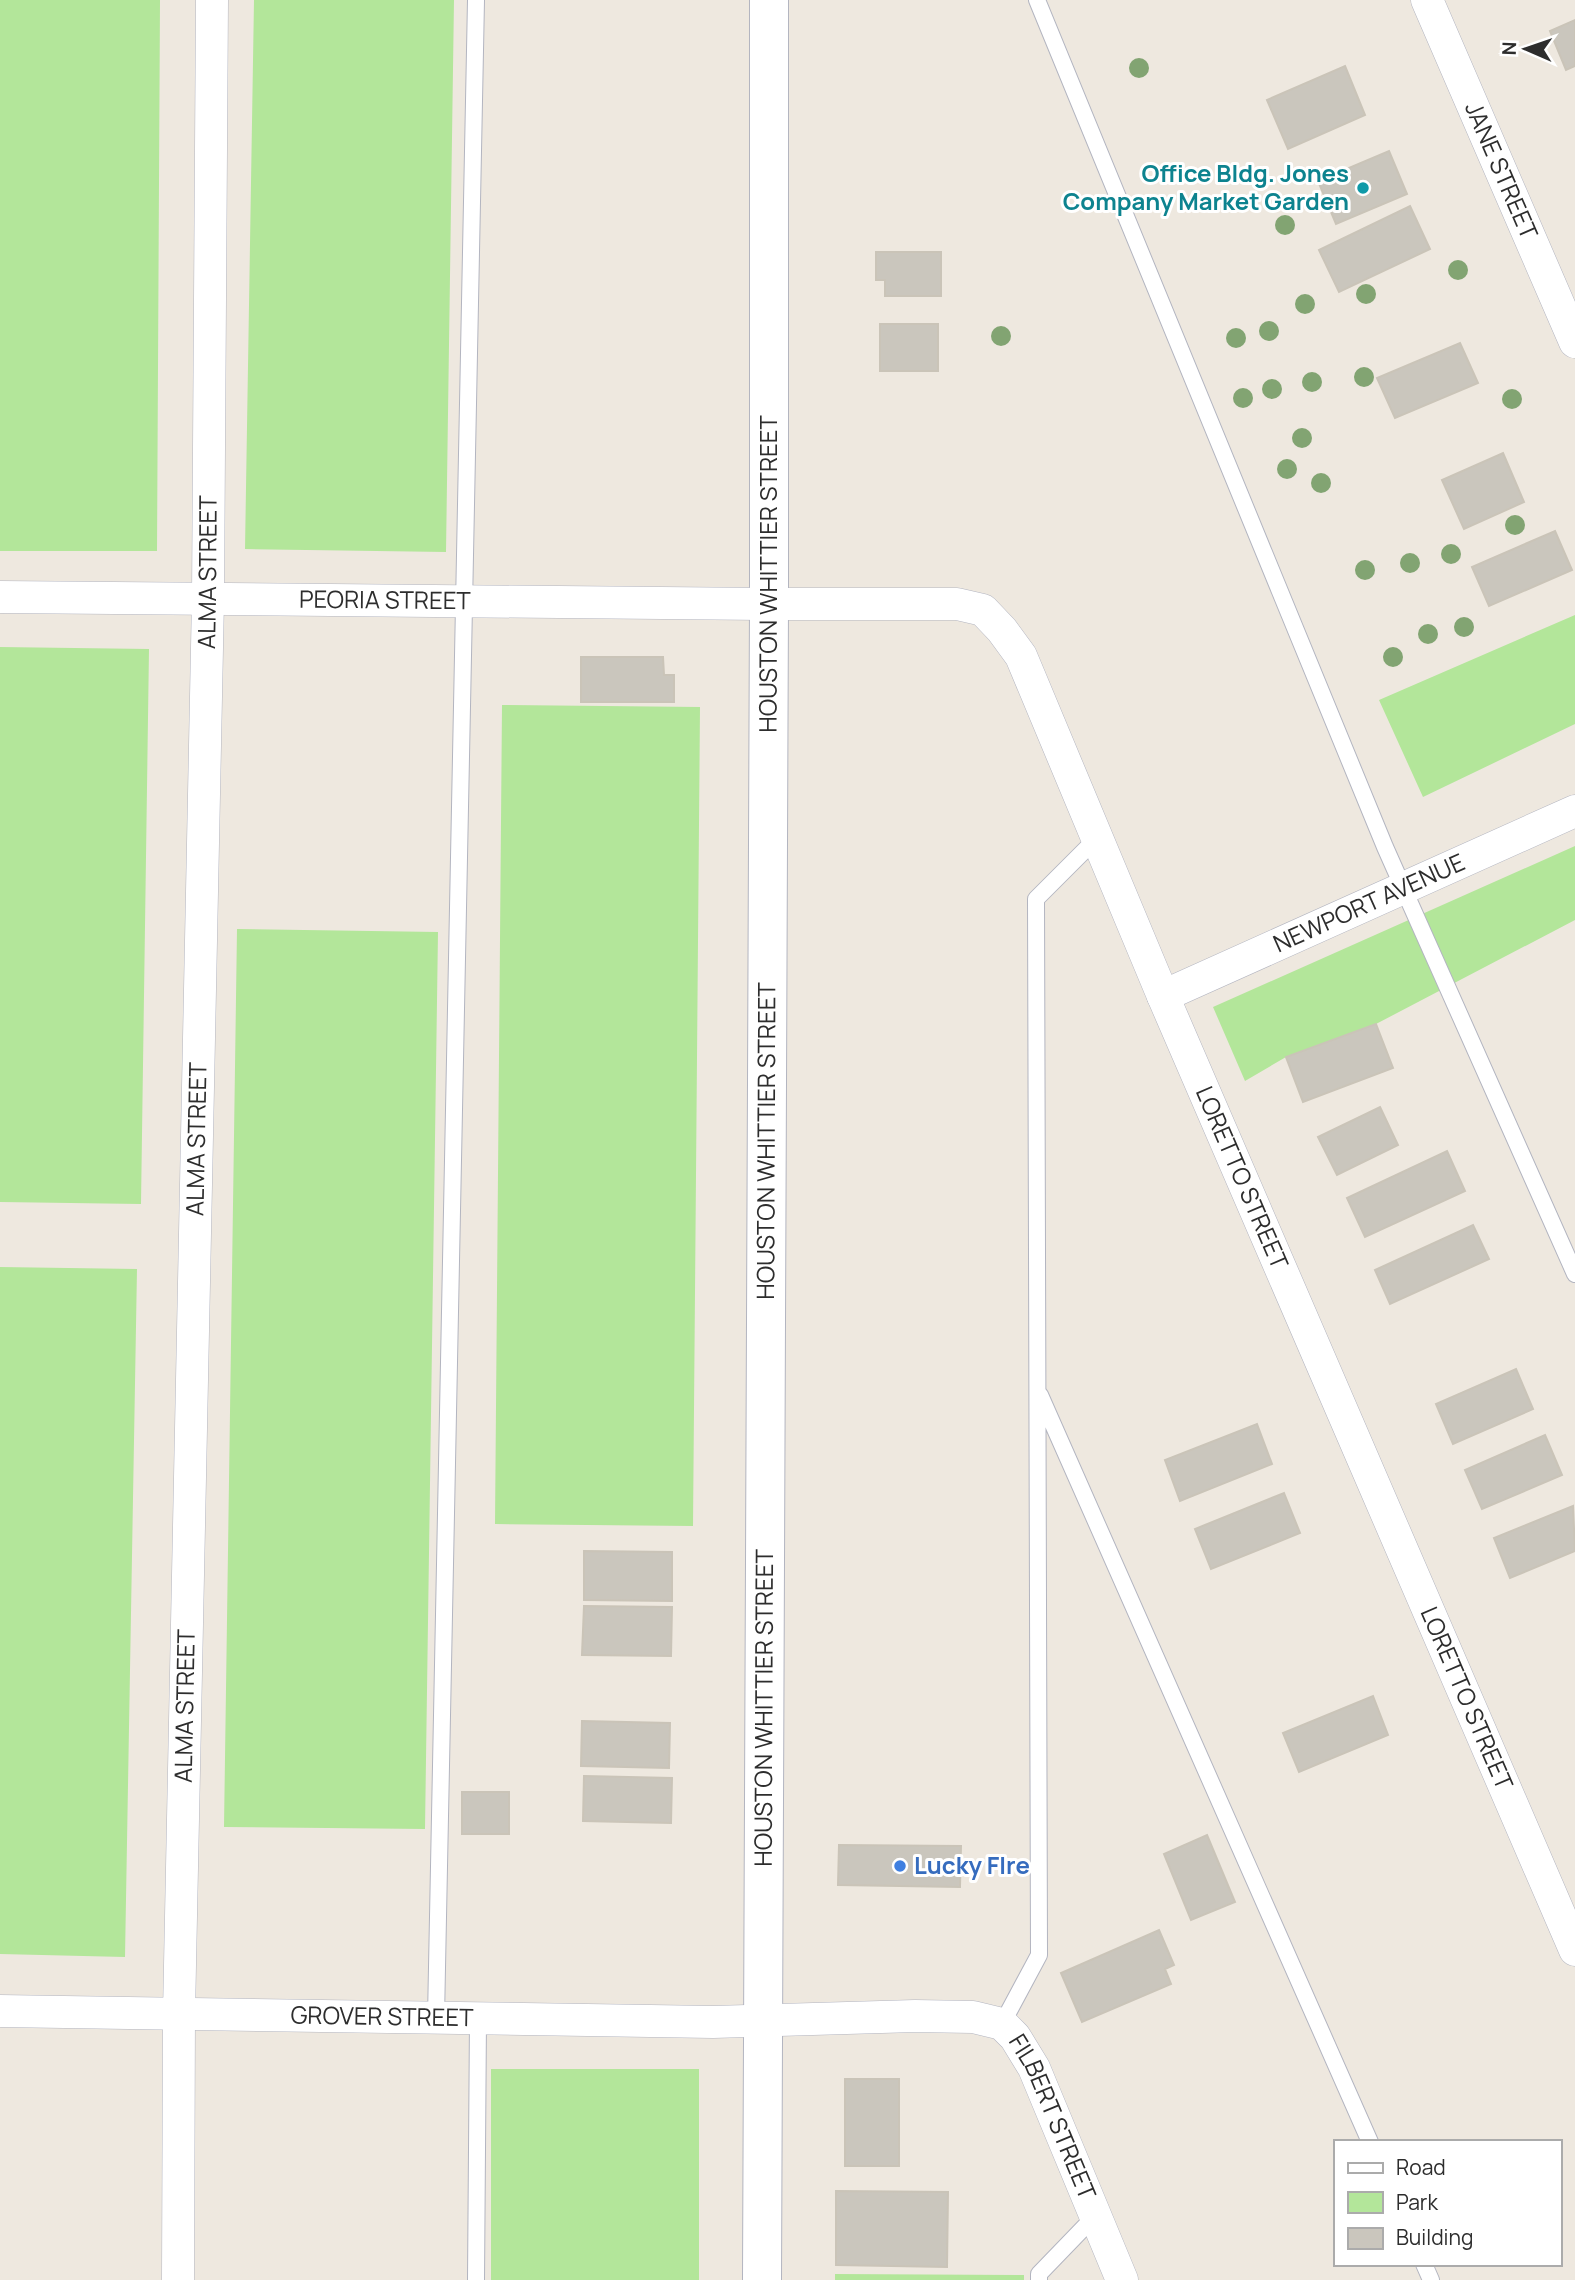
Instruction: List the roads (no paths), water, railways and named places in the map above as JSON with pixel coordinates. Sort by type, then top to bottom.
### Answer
[{"type":"street","name":"ALMA STREET","points":[[178,2280],[179,2014],[208,599],[212,0]]},
{"type":"street","name":"HOUSTON WHITTIER STREET","points":[[762,2280],[769,0]]},
{"type":"street","name":"JANE STREET","points":[[1427,0],[1575,342]]},
{"type":"street","name":"PEORIA STREET","points":[[0,597],[769,604]]},
{"type":"street","name":"LORETTO STREET","points":[[769,604],[957,604],[983,610],[1021,656],[1163,996],[1575,1950]]},
{"type":"street","name":"NEWPORT AVENUE","points":[[1163,996],[1575,811]]},
{"type":"street","name":"GROVER STREET","points":[[0,2011],[762,2021]]},
{"type":"street","name":"FILBERT STREET","points":[[762,2021],[974,2017],[1002,2024],[1016,2037],[1034,2068],[1122,2280]]},
{"type":"lane","points":[[436,2018],[477,0]]},
{"type":"lane","points":[[1037,0],[1403,888],[1575,1274]]},
{"type":"lane","points":[[1002,2024],[1039,1955],[1036,899],[1097,838]]},
{"type":"lane","points":[[1037,1388],[1369,2140]]},
{"type":"lane","points":[[476,2280],[478,2019]]},
{"type":"lane","points":[[1039,2280],[1039,2274],[1095,2216]]},
{"type":"place","name":"Office Bldg. Jones Company Market Garden","points":[[1363,188]]},
{"type":"place","name":"Lucky FIre","points":[[900,1866]]}]
